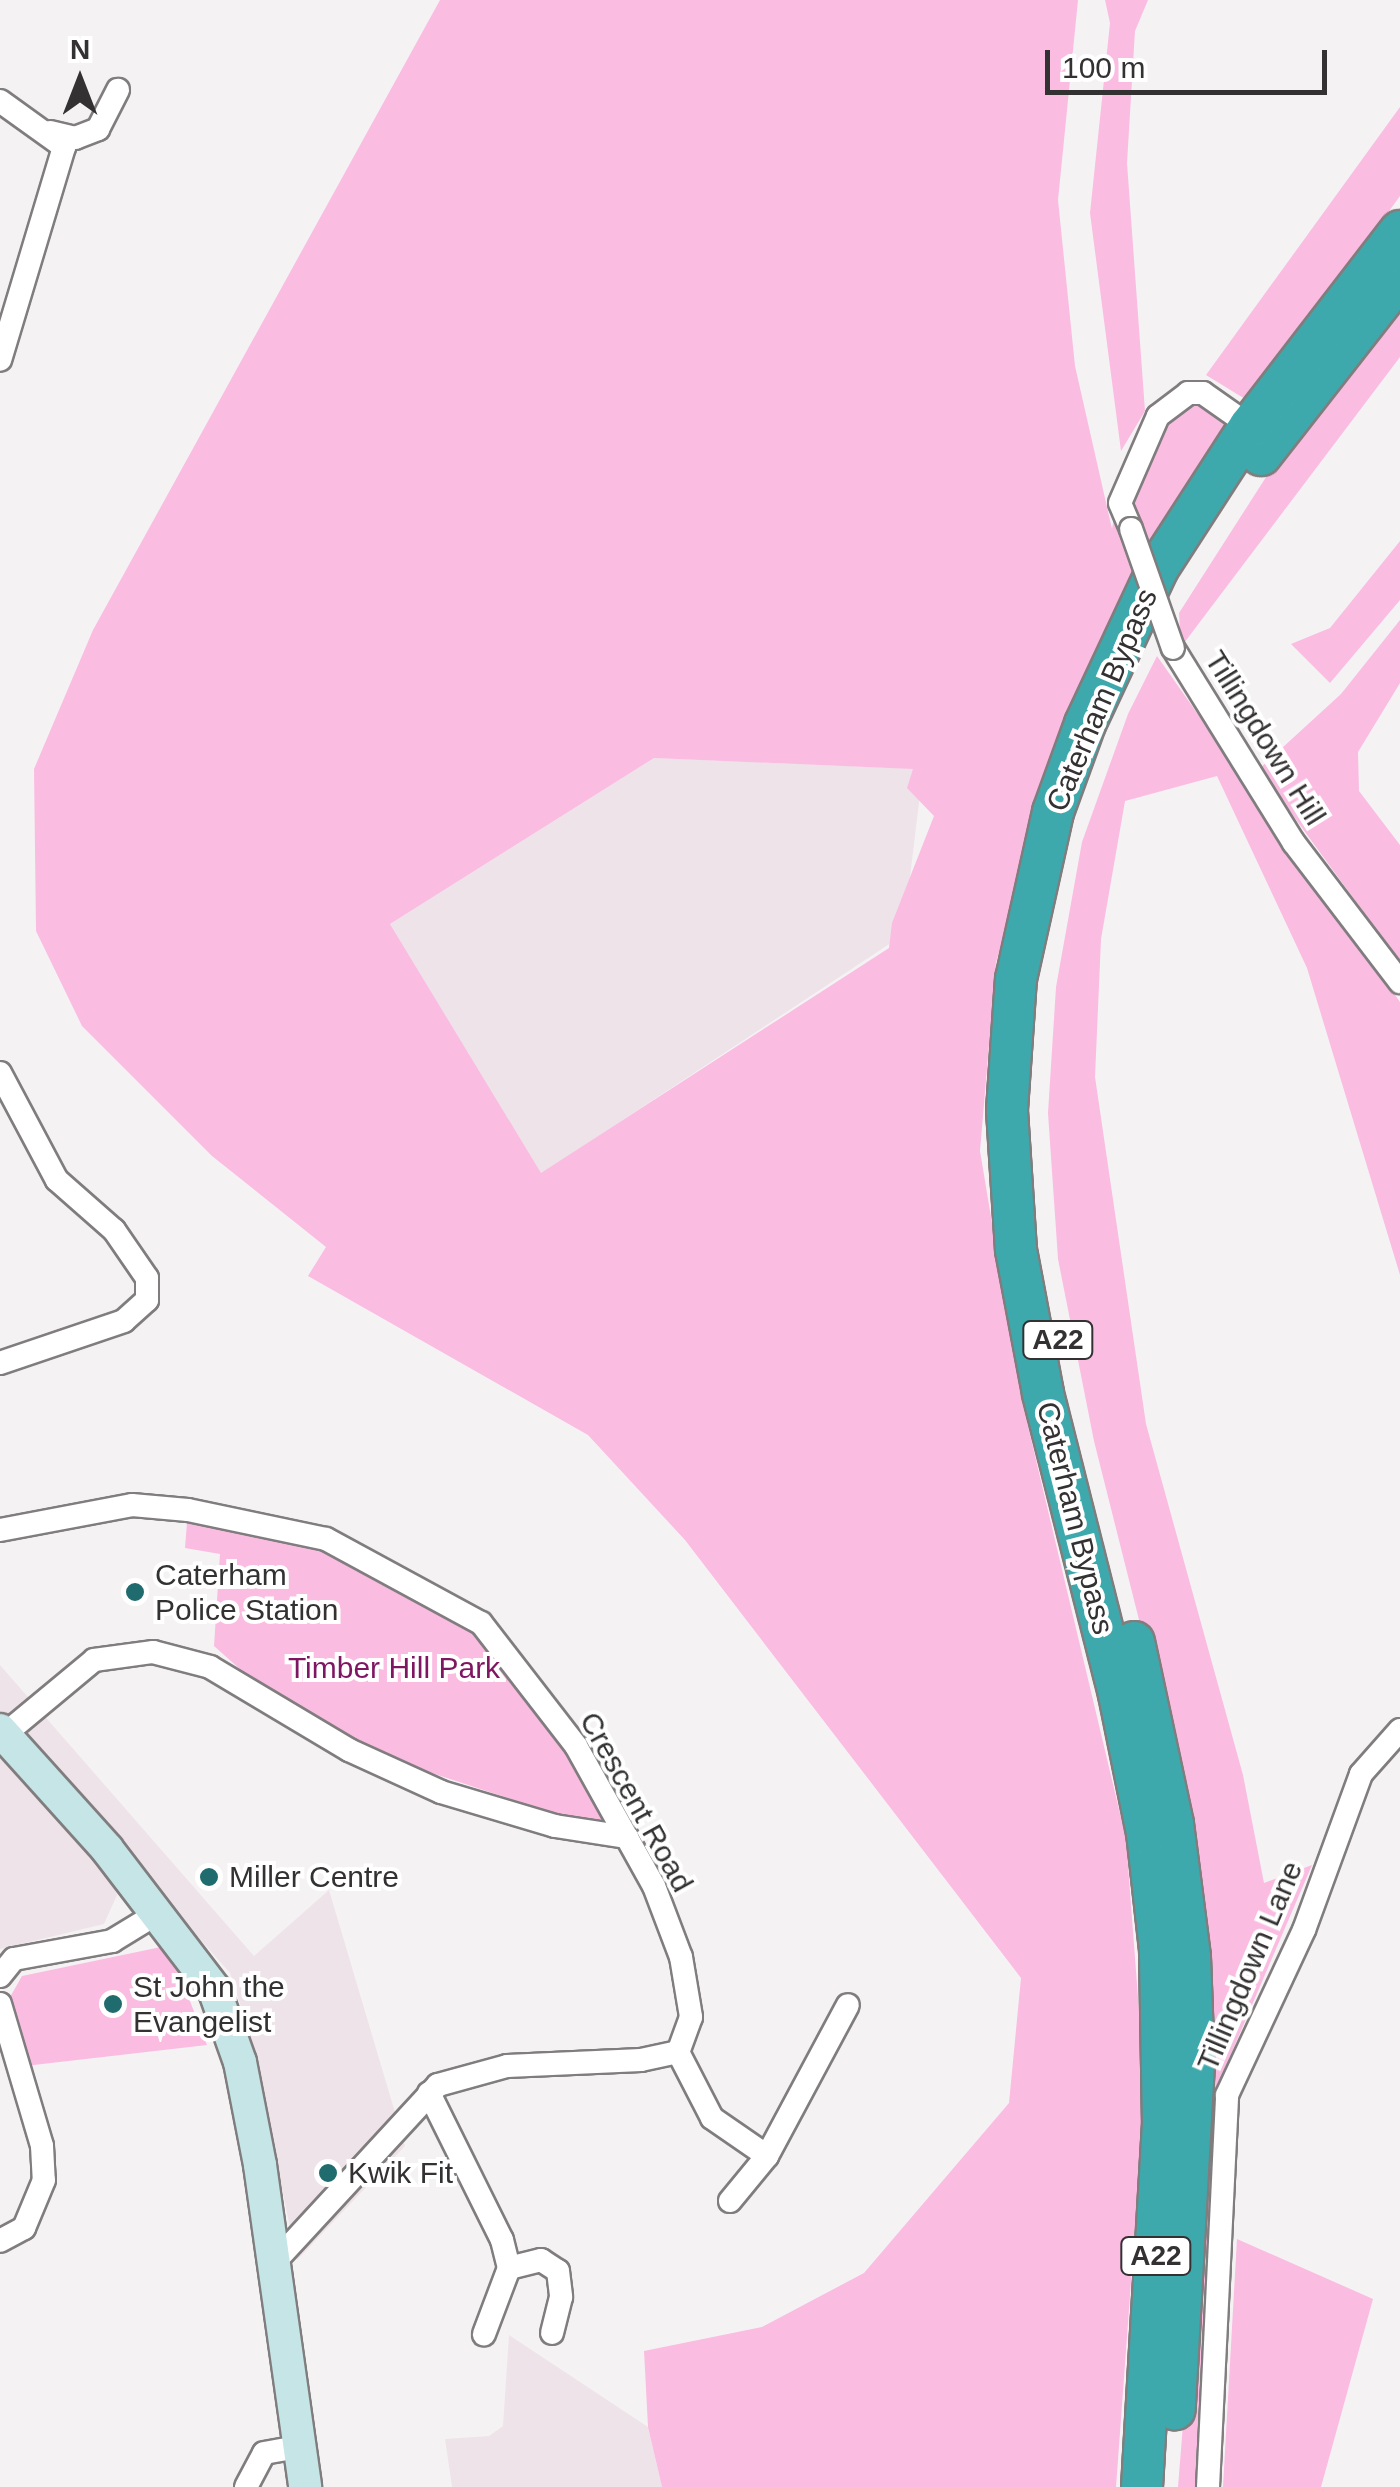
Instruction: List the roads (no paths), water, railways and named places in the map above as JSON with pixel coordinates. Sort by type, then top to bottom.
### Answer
[{"type":"highway","name":"Caterham Bypass","points":[[1142,2487],[1163,2124],[1160,1950],[1146,1833],[1119,1694],[1043,1393],[1016,1250],[1008,1178],[1010,1059],[1034,890],[1085,724],[1158,568],[1250,426],[1400,231]]},
{"type":"highway","name":"Caterham Bypass","points":[[1169,2487],[1193,2100],[1190,1957],[1151,1710],[1062,1362],[1042,1255],[1034,1109],[1039,1008],[1070,848],[1093,773],[1145,651],[1184,574],[1258,460],[1400,277]]},
{"type":"main road","points":[[2,1732],[158,1913],[214,1989],[240,2062],[274,2264],[305,2487]]},
{"type":"street","points":[[46,130],[75,138],[98,129],[118,90]]},
{"type":"street","points":[[0,101],[46,130],[64,147],[0,360]]},
{"type":"street","name":"Tillingdown Hill","points":[[1250,426],[1214,399],[1188,392],[1158,416],[1120,503],[1174,648],[1294,843],[1400,982]]},
{"type":"street","points":[[0,1073],[57,1180],[114,1230],[148,1278],[147,1300],[124,1321],[2,1358]]},
{"type":"street","name":"Crescent Road","points":[[0,1530],[132,1505],[188,1510],[326,1539],[411,1580],[481,1623],[576,1746],[627,1837],[681,1957],[691,2017],[678,2052]]},
{"type":"street","points":[[2,1732],[94,1660],[153,1652],[210,1667],[349,1750],[442,1792],[555,1826],[627,1837]]},
{"type":"street","name":"Tillingdown Lane","points":[[1208,2487],[1227,2095],[1304,1930],[1362,1774],[1400,1730]]},
{"type":"street","points":[[2,1972],[14,1959],[112,1941],[158,1913]]},
{"type":"street","points":[[0,2004],[42,2146],[44,2180],[24,2228],[0,2241]]},
{"type":"street","points":[[730,2201],[768,2156],[848,2005]]},
{"type":"street","points":[[274,2264],[438,2084],[507,2066],[641,2060],[678,2052],[712,2118],[768,2156]]},
{"type":"street","points":[[430,2093],[502,2240],[509,2268],[484,2334]]},
{"type":"street","points":[[509,2268],[542,2260],[558,2271],[560,2298],[552,2333]]},
{"type":"street","points":[[246,2487],[264,2453],[298,2447]]},
{"type":"place","name":"Caterham Police Station","points":[[135,1592]]},
{"type":"place","name":"Miller Centre","points":[[209,1877]]},
{"type":"place","name":"St John the Evangelist","points":[[113,2004]]},
{"type":"place","name":"Kwik Fit","points":[[328,2173]]},
{"type":"park label","name":"Timber Hill Park","points":[[394,1668]]}]
